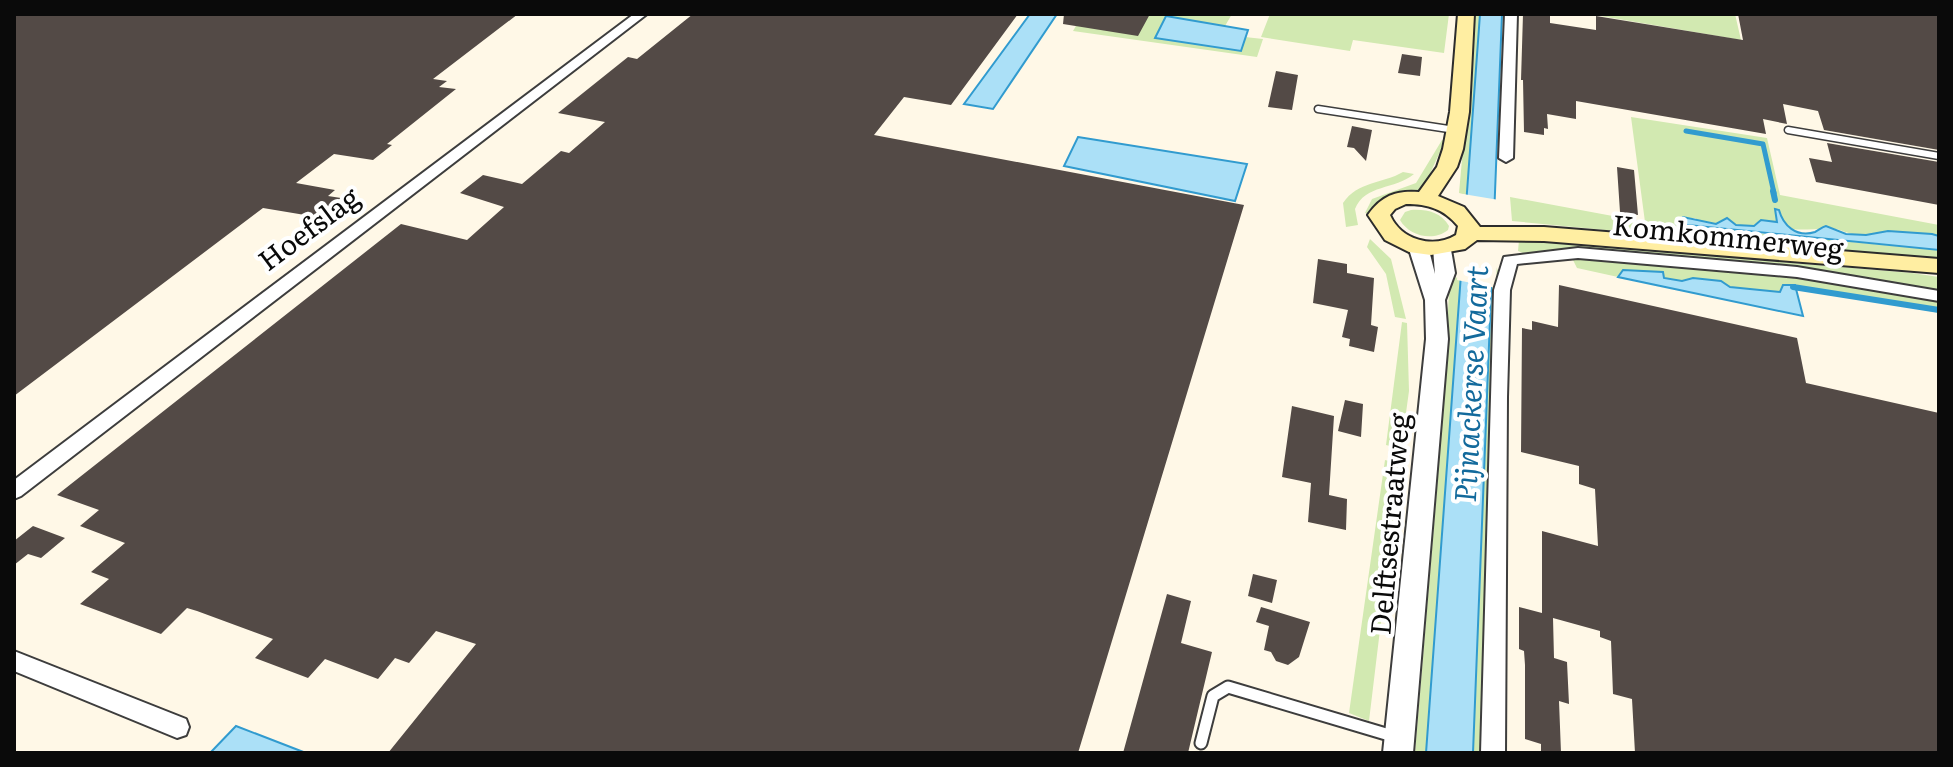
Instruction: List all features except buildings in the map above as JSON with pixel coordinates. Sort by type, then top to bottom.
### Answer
[{"type":"main road","name":"Delftsestraatweg","points":[[1457,228],[1456,183],[1449,165],[1466,14]]},
{"type":"main road","name":"Delftsestraatweg","points":[[1426,199],[1436,179],[1449,165]]},
{"type":"main road","points":[[1426,199],[1457,228],[1418,246],[1391,234],[1379,215],[1394,200],[1426,199]]},
{"type":"main road","name":"Komkommerweg","points":[[1457,228],[1498,229],[1932,268]]},
{"type":"street","name":"Hoefslag","points":[[14,491],[641,14]]},
{"type":"street","points":[[1506,158],[1511,14]]},
{"type":"street","name":"Delftsestraatweg","points":[[1435,300],[1457,228]]},
{"type":"street","name":"Delftsestraatweg","points":[[1398,746],[1437,339],[1435,300],[1418,246]]},
{"type":"street","name":"Komkommerweg","points":[[1493,753],[1498,397],[1502,290],[1510,260],[1578,253],[1797,272],[1939,296]]},
{"type":"street","points":[[14,661],[177,727]]},
{"type":"lane","points":[[1318,109],[1455,130]]},
{"type":"lane","points":[[1788,130],[1939,156]]},
{"type":"lane","points":[[1201,743],[1213,696],[1228,687],[1398,746]]},
{"type":"green space","points":[[1083,14],[1232,14],[1225,26],[1167,16],[1240,51],[1245,37],[1263,39],[1257,57],[1073,31]]},
{"type":"green space","points":[[1270,14],[1449,14],[1444,53],[1353,40],[1350,51],[1261,37]]},
{"type":"green space","points":[[1475,14],[1480,14],[1467,195],[1459,193]]},
{"type":"green space","points":[[1589,14],[1735,14],[1741,40]]},
{"type":"green space","points":[[1631,117],[1767,138],[1780,195],[1939,225],[1939,236],[1912,233],[1858,235],[1835,229],[1790,229],[1775,210],[1778,222],[1761,220],[1752,226],[1701,223],[1695,218],[1679,220],[1752,233],[1939,250],[1939,262],[1512,221],[1510,197],[1645,222]]},
{"type":"green space","points":[[1442,140],[1445,141],[1422,191],[1372,214],[1365,213],[1372,199],[1416,183]]},
{"type":"green space","points":[[1403,172],[1414,174],[1366,195],[1355,209],[1358,225],[1346,227],[1343,203],[1349,196],[1363,187]]},
{"type":"green space","points":[[1411,210],[1437,215],[1446,221],[1448,230],[1435,236],[1422,236],[1409,230],[1400,220],[1405,212]]},
{"type":"green space","points":[[1370,239],[1391,259],[1406,319],[1395,317],[1386,274],[1367,247]]},
{"type":"green space","points":[[1519,240],[1912,273],[1939,277],[1939,292],[1843,275],[1715,261],[1583,250],[1523,253],[1518,251]]},
{"type":"green space","points":[[1572,258],[1792,276],[1939,299],[1939,313],[1796,290],[1794,285],[1788,284],[1781,292],[1730,287],[1721,281],[1663,278],[1663,272],[1623,270],[1618,277],[1577,268]]},
{"type":"green space","points":[[1496,267],[1499,272],[1482,753],[1473,753],[1492,287],[1462,280],[1426,753],[1415,753],[1438,477],[1450,277],[1462,278]]},
{"type":"green space","points":[[1402,322],[1407,323],[1409,391],[1401,449],[1386,445]]},
{"type":"green space","points":[[1385,460],[1400,464],[1369,721],[1349,713]]},
{"type":"water","points":[[1030,14],[1057,14],[993,109],[964,104]]},
{"type":"water","name":"Pijnackerse Vaart","points":[[1480,14],[1502,14],[1473,753],[1426,753]]},
{"type":"water","points":[[1166,16],[1248,30],[1241,51],[1155,38]]},
{"type":"water","points":[[1078,137],[1247,164],[1235,201],[1064,166]]},
{"type":"water","points":[[1775,209],[1796,232],[1815,232],[1826,226],[1846,234],[1866,235],[1888,231],[1932,234],[1939,236],[1939,250],[1677,224],[1683,217],[1716,224],[1727,218],[1736,225],[1754,226],[1761,220],[1777,222]]},
{"type":"water","points":[[1623,270],[1663,272],[1664,278],[1721,281],[1730,287],[1780,292],[1783,285],[1795,285],[1803,316],[1618,277]]},
{"type":"water","points":[[236,726],[306,753],[210,753]]},
{"type":"pier","points":[[1463,194],[1499,200],[1496,288],[1457,280]]},
{"type":"waterway","points":[[1686,131],[1763,144],[1774,193]]},
{"type":"waterway","points":[[1773,191],[1775,200]]},
{"type":"waterway","points":[[1793,287],[1939,310]]}]
